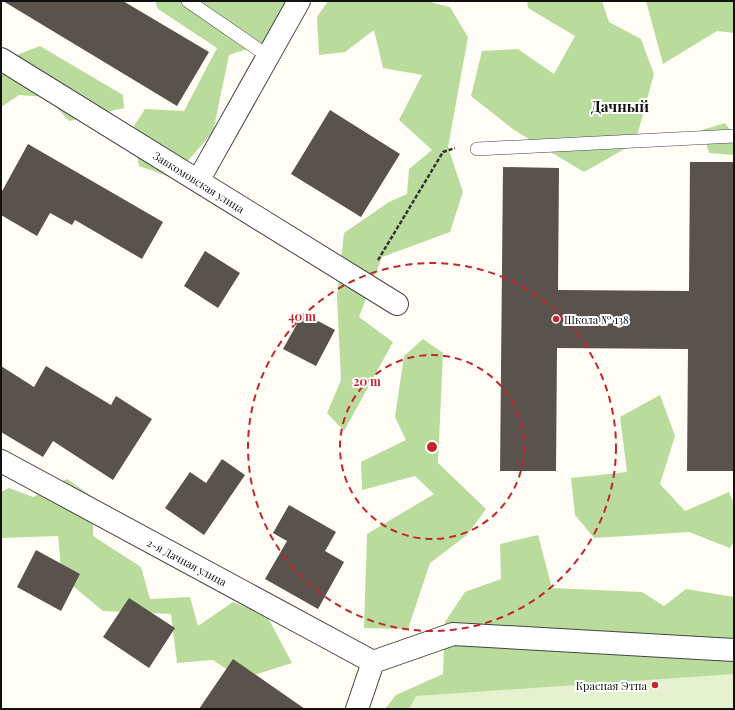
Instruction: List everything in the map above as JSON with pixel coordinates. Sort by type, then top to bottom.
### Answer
[{"type":"street","points":[[198,181],[299,1]]},
{"type":"street","name":"Завкомовская улица","points":[[1,59],[397,304]]},
{"type":"street","name":"2-я Дачная улица","points":[[1,461],[373,662]]},
{"type":"street","points":[[357,709],[373,662],[452,634],[734,650]]},
{"type":"lane","points":[[188,1],[268,56]]},
{"type":"lane","points":[[477,149],[734,136]]},
{"type":"path","points":[[364,284],[443,152],[456,148],[477,149]]},
{"type":"green space","points":[[155,1],[293,1],[287,36],[229,55],[213,132],[173,178],[139,166],[132,129],[145,109],[184,111],[217,48],[158,9]]},
{"type":"green space","points":[[328,1],[426,1],[450,7],[468,37],[448,147],[463,192],[450,232],[382,257],[359,317],[393,342],[344,431],[327,413],[341,380],[337,296],[344,233],[389,202],[407,194],[409,169],[432,150],[399,120],[422,75],[383,68],[374,30],[345,52],[319,55],[317,17]]},
{"type":"green space","points":[[527,1],[602,1],[609,22],[641,39],[654,74],[635,143],[584,172],[514,130],[471,96],[482,51],[518,49],[554,74],[575,36],[528,8]]},
{"type":"green space","points":[[646,1],[734,1],[734,33],[717,31],[663,64]]},
{"type":"green space","points":[[40,46],[123,95],[124,108],[69,121],[47,97],[19,95],[1,107],[1,61]]},
{"type":"green space","points":[[725,123],[734,135],[734,155],[709,153],[702,130]]},
{"type":"green space","points":[[423,339],[443,353],[438,463],[486,509],[467,535],[430,563],[408,629],[364,628],[367,534],[434,494],[415,476],[362,490],[361,462],[406,440],[395,417],[404,356]]},
{"type":"green space","points":[[660,395],[675,436],[660,484],[685,511],[729,492],[734,504],[734,541],[730,548],[689,532],[594,538],[575,515],[571,478],[627,472],[620,417]]},
{"type":"green space","points":[[67,479],[94,498],[93,536],[141,567],[150,599],[190,597],[198,626],[233,602],[267,616],[292,663],[241,679],[213,660],[177,663],[171,614],[103,611],[62,577],[58,536],[2,538],[1,492],[9,488],[33,497]]},
{"type":"green space","points":[[538,535],[552,588],[642,592],[664,606],[686,589],[734,597],[734,709],[385,709],[396,695],[443,674],[445,622],[465,592],[501,579],[500,544]]},
{"type":"green space","name":"Красная Этна","points":[[734,674],[734,709],[409,709],[416,696]]},
{"type":"building","points":[[3,1],[123,1],[209,52],[177,106]]},
{"type":"building","points":[[330,110],[400,154],[361,217],[291,174]]},
{"type":"building","points":[[28,144],[163,222],[142,259],[75,220],[72,225],[50,213],[37,236],[1,215],[1,193]]},
{"type":"building","points":[[690,162],[734,162],[734,471],[687,471],[688,349],[557,348],[556,471],[500,471],[503,167],[559,168],[558,290],[689,291]]},
{"type":"building","points":[[205,251],[240,273],[218,308],[184,286]]},
{"type":"building","points":[[303,313],[335,330],[316,366],[283,349]]},
{"type":"building","points":[[1,366],[34,387],[46,366],[111,405],[116,396],[152,419],[113,480],[53,441],[43,457],[1,432]]},
{"type":"building","points":[[222,459],[245,475],[204,535],[165,508],[190,472],[206,483]]},
{"type":"building","points":[[289,505],[336,532],[325,551],[344,562],[318,609],[265,579],[287,541],[273,533]]},
{"type":"building","points":[[36,550],[80,574],[61,611],[17,587]]},
{"type":"building","points":[[129,598],[175,628],[149,668],[103,637]]},
{"type":"building","points":[[233,659],[305,709],[199,709]]},
{"type":"place","name":"Школа № 138","points":[[556,319]]},
{"type":"place","name":"Красная Этна","points":[[655,685]]},
{"type":"district","name":"Дачный","points":[[620,106]]}]
